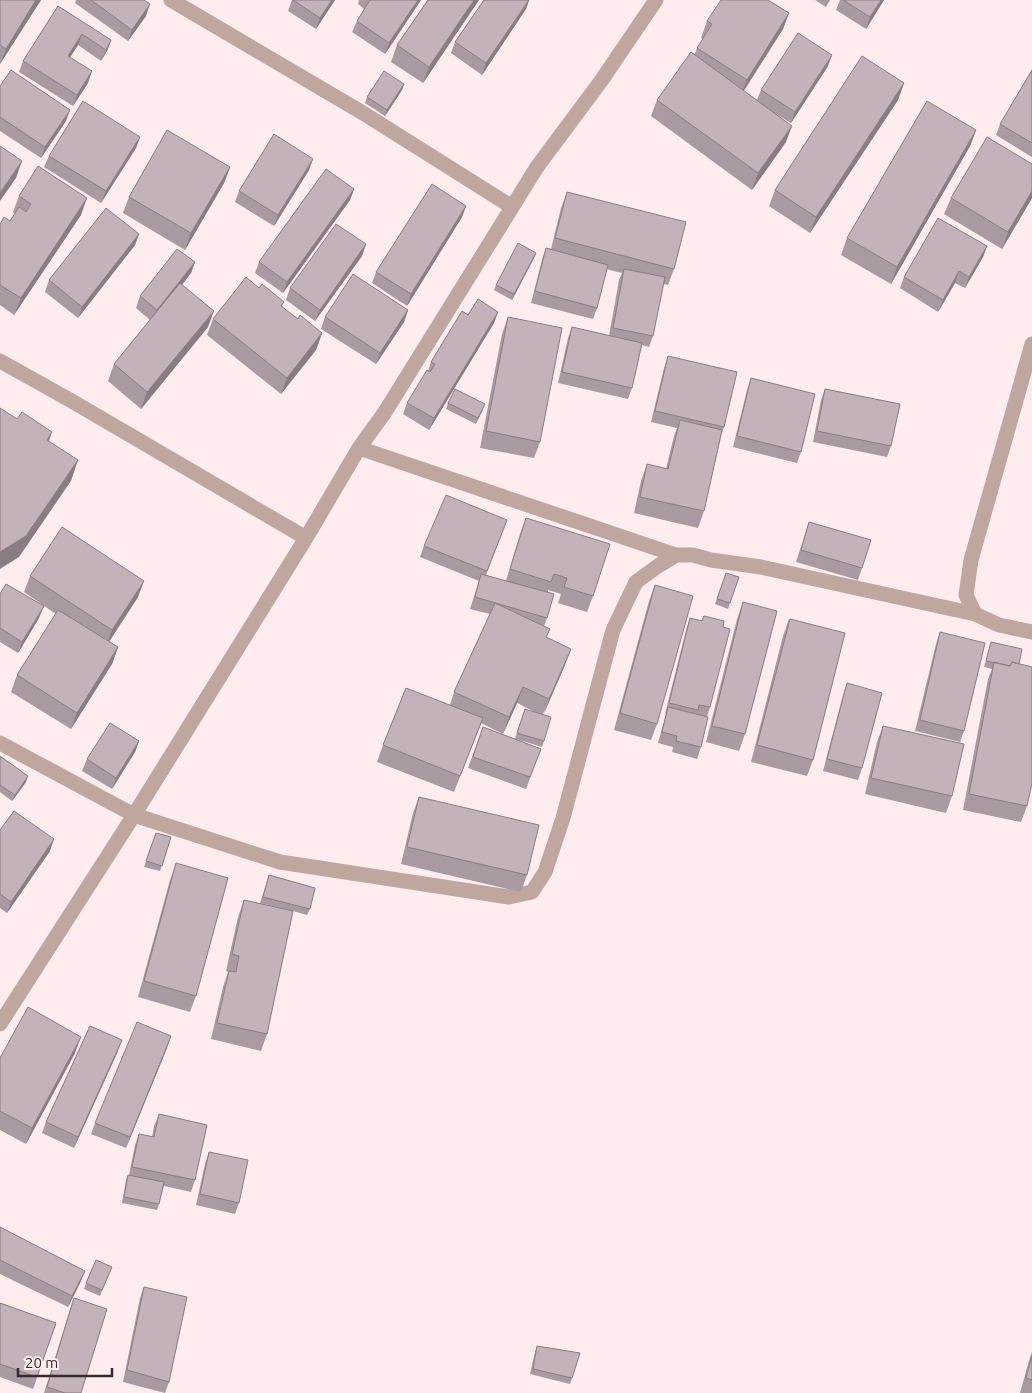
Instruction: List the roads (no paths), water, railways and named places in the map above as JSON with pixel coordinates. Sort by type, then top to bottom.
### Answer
[{"type":"street","points":[[171,0],[363,113],[512,207]]},
{"type":"street","points":[[0,1024],[134,815],[306,538],[359,448],[385,412],[537,167],[601,81],[656,0]]},
{"type":"street","points":[[975,614],[966,595],[970,560],[1032,344]]},
{"type":"street","points":[[0,361],[306,538]]},
{"type":"street","points":[[359,448],[676,555],[693,555],[711,560],[761,567],[975,614],[998,625],[1032,632]]},
{"type":"street","points":[[0,743],[134,815],[280,862],[509,897],[532,892],[545,872],[563,818],[613,630],[636,582],[676,555]]}]
